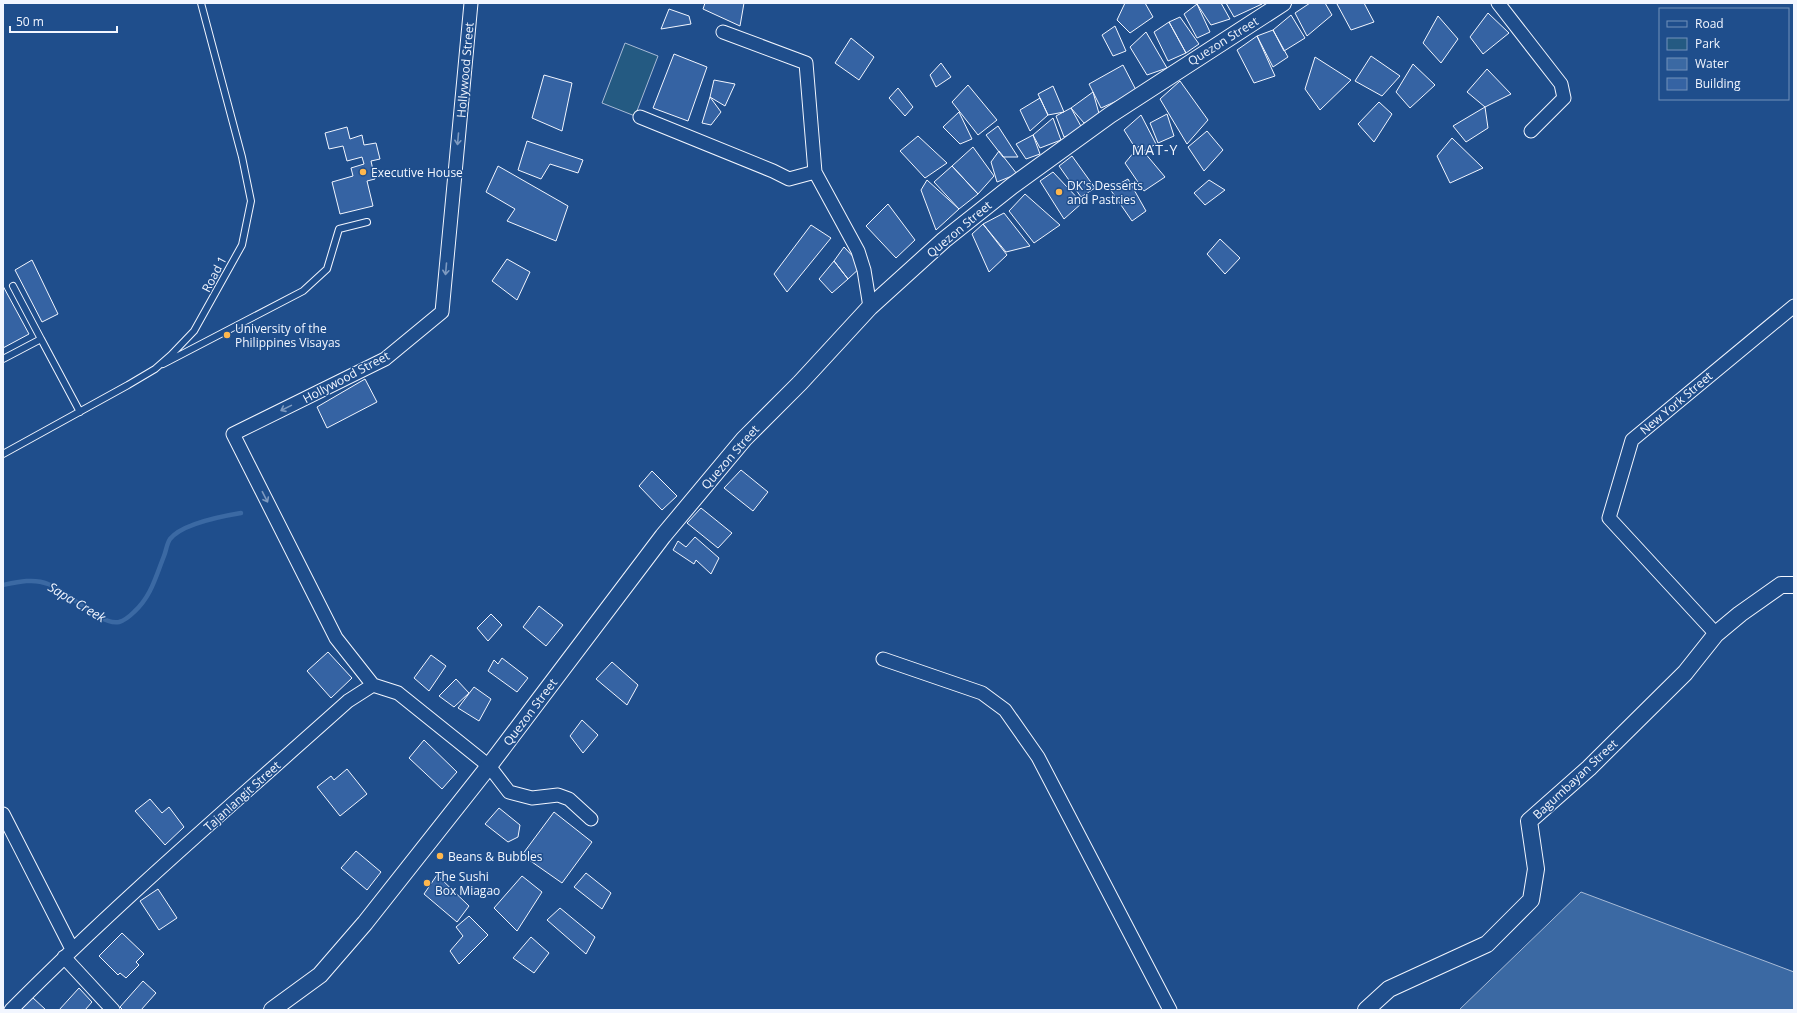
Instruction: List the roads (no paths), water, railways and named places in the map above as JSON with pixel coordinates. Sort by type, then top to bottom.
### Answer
[{"type":"street","name":"Hollywood Street","points":[[373,685],[336,638],[233,434],[385,359],[442,312],[471,3]]},
{"type":"street","name":"Quezon Street","points":[[272,1010],[320,975],[365,923],[489,766],[673,523],[744,439],[800,383],[870,307],[944,240],[1012,186],[1110,115],[1283,3]]},
{"type":"street","points":[[1498,3],[1561,84],[1564,98],[1531,131]]},
{"type":"street","points":[[723,32],[806,63],[815,172],[858,251],[864,270],[870,307]]},
{"type":"street","points":[[640,117],[773,171],[789,179],[815,172]]},
{"type":"street","name":"New York Street","points":[[1716,634],[1609,518],[1632,440],[1794,306]]},
{"type":"street","name":"Bagumbayan Street","points":[[1366,1010],[1389,989],[1487,944],[1531,900],[1536,869],[1529,822],[1589,768],[1685,673],[1716,634],[1740,614],[1781,585],[1794,585]]},
{"type":"street","points":[[883,659],[982,693],[1005,710],[1038,758],[1170,1010]]},
{"type":"street","points":[[373,685],[398,693],[489,766],[509,792],[532,798],[558,795],[569,799],[591,819]]},
{"type":"street","name":"Tajanlangit Street","points":[[11,1010],[68,953],[348,701],[373,685]]},
{"type":"street","points":[[3,814],[68,953],[113,1010]]},
{"type":"lane","name":"Road 1","points":[[3,454],[155,369],[194,331],[242,245],[251,201],[242,157],[201,3]]},
{"type":"lane","points":[[155,369],[303,291],[327,269],[339,229],[367,222]]},
{"type":"lane","points":[[13,286],[80,412]]},
{"type":"lane","points":[[3,359],[41,339]]},
{"type":"water","points":[[1581,892],[1794,972],[1794,1010],[1459,1010]]},
{"type":"waterway","name":"Sapa Creek","points":[[3,585],[26,581],[43,582],[65,593],[93,614],[111,622],[119,622],[129,616],[145,600],[155,579],[170,539],[184,529],[193,525],[224,516],[241,513]]},
{"type":"place","name":"Executive House","points":[[363,172]]},
{"type":"place","name":"DK's Desserts and Pastries","points":[[1059,192]]},
{"type":"place","name":"University of the Philippines Visayas","points":[[227,335]]},
{"type":"place","name":"Beans & Bubbles","points":[[440,856]]},
{"type":"place","name":"The Sushi Box Miagao","points":[[427,883]]},
{"type":"district","name":"MAT-Y","points":[[1155,149]]}]
